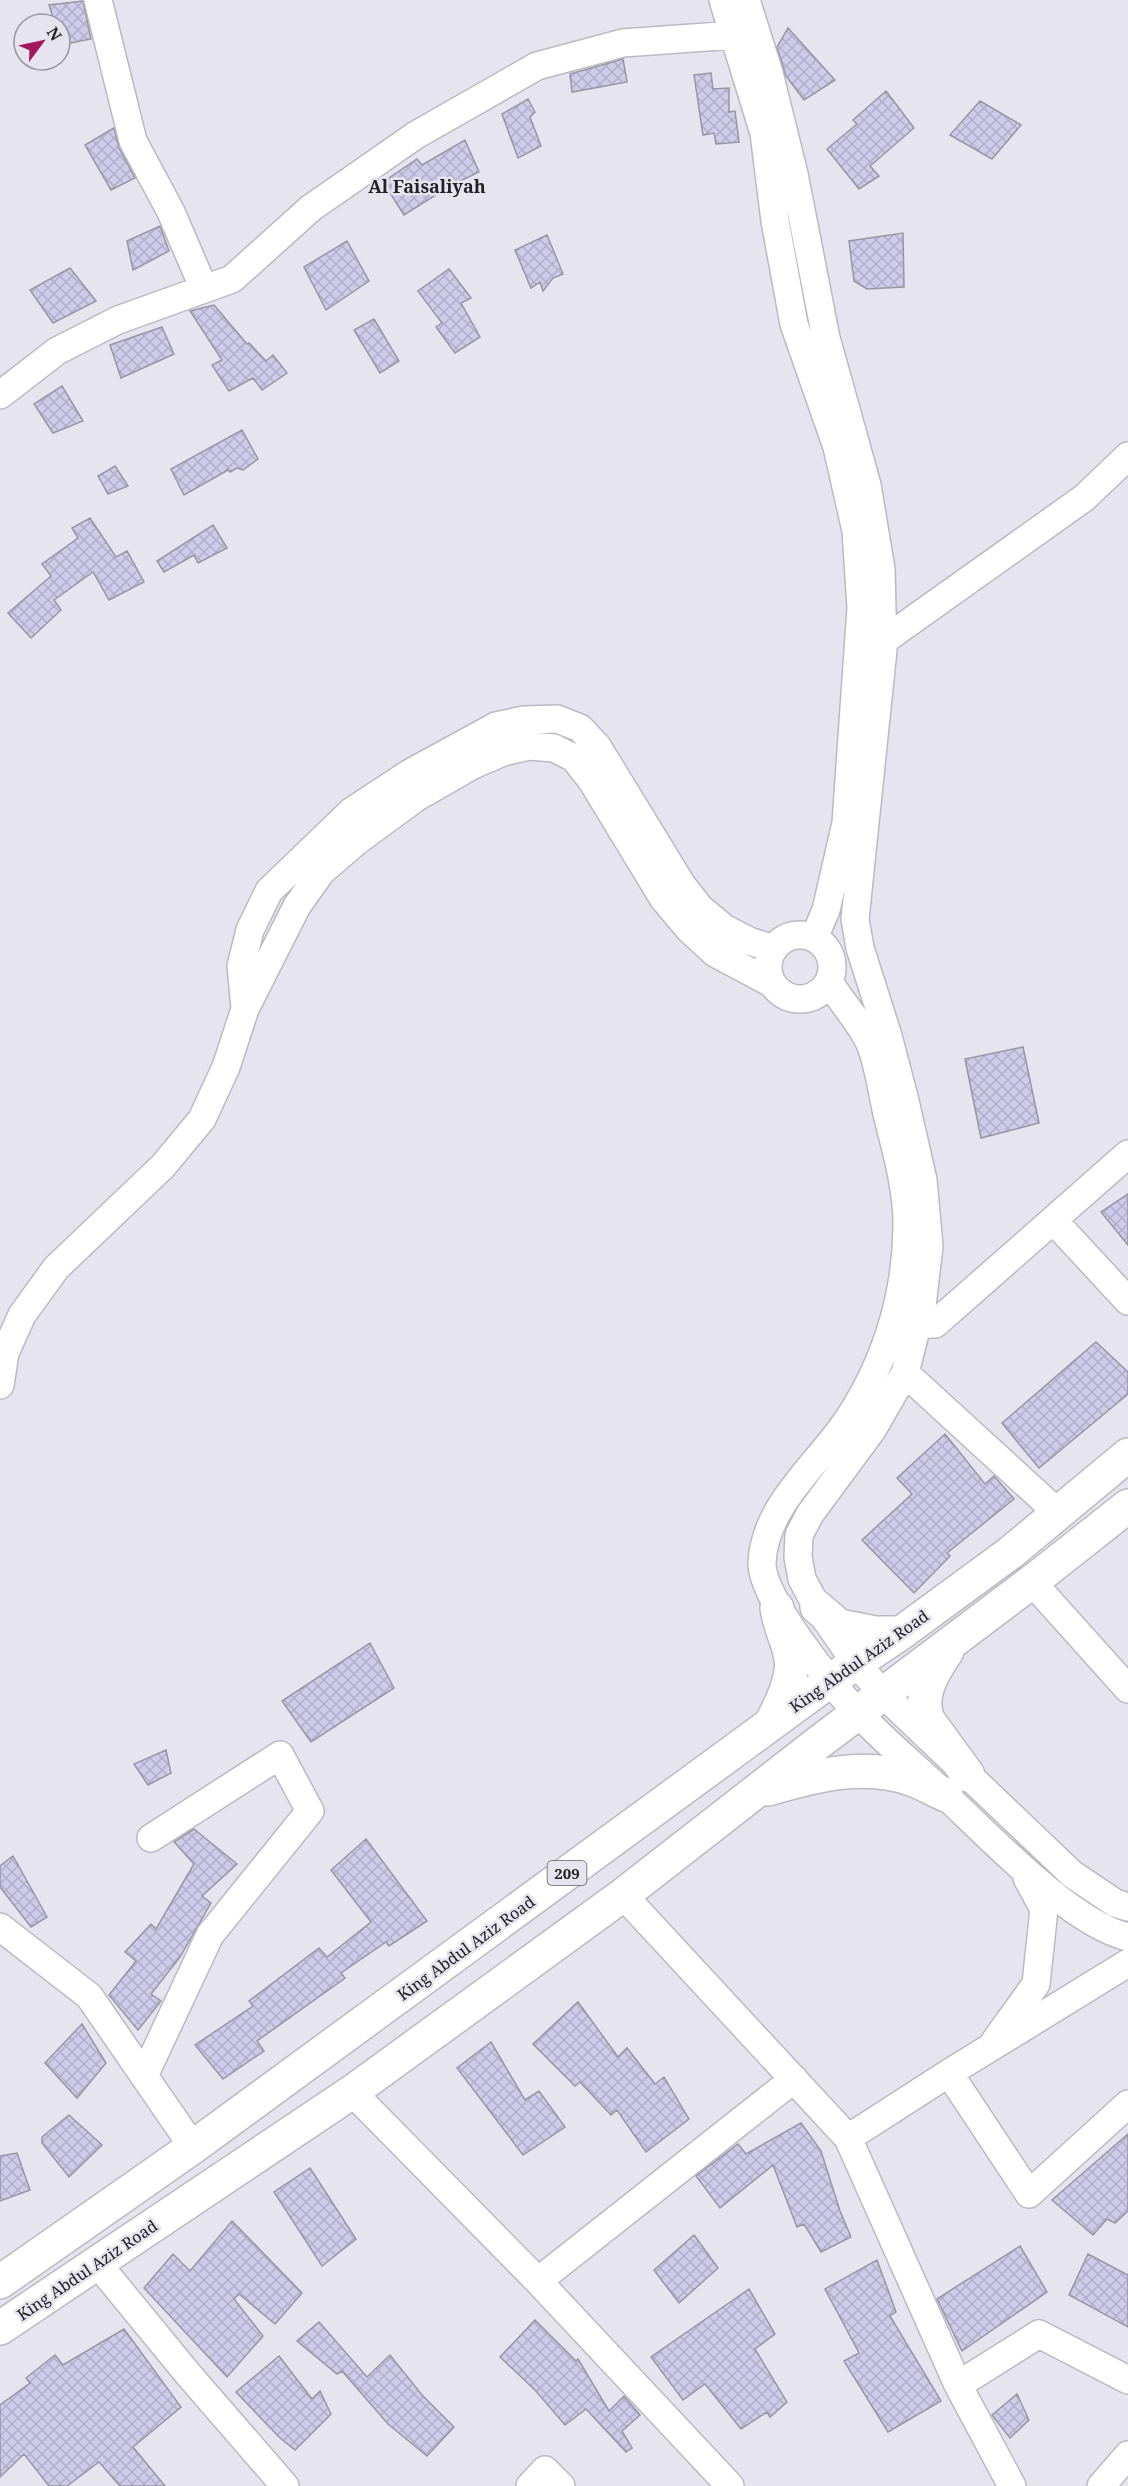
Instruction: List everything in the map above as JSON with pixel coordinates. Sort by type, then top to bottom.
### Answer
[{"type":"main road","name":"King Abdul Aziz Road","points":[[0,2282],[193,2147],[843,1671],[901,1633],[1010,1553],[1128,1455]]},
{"type":"main road","name":"King Abdul Aziz Road","points":[[0,2328],[352,2092],[623,1896],[1128,1506]]},
{"type":"main road","points":[[817,1607],[839,1626],[874,1633],[901,1633]]},
{"type":"main road","points":[[769,1725],[786,1691],[792,1662],[779,1626],[777,1608]]},
{"type":"main road","points":[[954,1640],[930,1680],[926,1690],[925,1711],[957,1785]]},
{"type":"main road","points":[[755,1792],[816,1776],[842,1772],[869,1772],[957,1785]]},
{"type":"street","points":[[98,0],[134,141],[171,212],[204,289]]},
{"type":"street","points":[[723,0],[764,133],[775,221],[794,324],[837,447],[856,531],[861,608],[846,823],[826,910],[814,938]]},
{"type":"street","points":[[746,0],[769,73],[794,174],[826,338],[867,485],[881,569],[883,641],[855,919],[860,948],[888,1036],[923,1180],[929,1246],[922,1306],[889,1341],[872,1378],[843,1427],[777,1510],[766,1539],[761,1564],[765,1584],[777,1608],[843,1671],[870,1703],[957,1785],[1072,1874],[1115,1904],[1128,1907]]},
{"type":"street","points":[[0,395],[57,351],[118,320],[232,279],[311,208],[416,135],[537,66],[623,43],[734,35]]},
{"type":"street","points":[[883,641],[1084,498],[1128,456]]},
{"type":"street","points":[[245,1009],[241,966],[250,930],[269,891],[352,811],[410,773],[496,726],[524,720],[557,718],[580,728],[597,746],[682,885],[700,908],[724,928],[748,941],[774,949]]},
{"type":"street","points":[[0,1385],[5,1353],[22,1315],[56,1268],[163,1166],[202,1119],[226,1067],[245,1009],[297,906],[321,872],[357,841],[417,797],[473,765],[503,752],[529,746],[554,748],[574,758],[592,781],[663,898],[688,929],[715,953],[773,984]]},
{"type":"street","points":[[795,935],[814,938],[829,952],[830,972],[822,991],[812,997],[790,998],[773,984],[768,974],[768,963],[774,949],[785,938],[795,935]]},
{"type":"street","points":[[830,972],[888,1036]]},
{"type":"street","points":[[830,972],[870,1044],[898,1162],[907,1222],[904,1274],[905,1373],[872,1430],[810,1514],[799,1535],[798,1557],[802,1579],[817,1607],[843,1671]]},
{"type":"street","points":[[904,1325],[935,1324],[1128,1154]]},
{"type":"street","points":[[1053,1220],[1128,1301]]},
{"type":"street","points":[[905,1373],[1058,1513]]},
{"type":"street","points":[[1032,1582],[1128,1689]]},
{"type":"street","points":[[144,2076],[210,1935],[310,1811],[280,1755],[151,1838]]},
{"type":"street","points":[[957,1785],[1019,1864],[1044,1909],[1036,1984],[987,2051]]},
{"type":"street","points":[[1019,1864],[1061,1899],[1107,1931],[1128,1937]]},
{"type":"street","points":[[623,1896],[848,2138],[958,2385],[1012,2486]]},
{"type":"street","points":[[0,1927],[89,1996],[193,2147]]},
{"type":"street","points":[[848,2138],[1128,1963]]},
{"type":"street","points":[[949,2073],[1029,2194],[1128,2104]]},
{"type":"street","points":[[538,2281],[794,2079]]},
{"type":"street","points":[[352,2092],[538,2281],[730,2486]]},
{"type":"street","points":[[97,2263],[188,2374],[285,2486]]},
{"type":"street","points":[[958,2385],[1039,2334],[1128,2380]]},
{"type":"street","points":[[1101,2486],[1128,2455]]},
{"type":"street","points":[[530,2486],[545,2470],[561,2486]]},
{"type":"building","points":[[83,1],[91,39],[72,43],[72,12],[51,12],[49,5]]},
{"type":"building","points":[[788,28],[835,80],[804,100],[786,76],[777,47]]},
{"type":"building","points":[[623,59],[627,82],[572,92],[570,74]]},
{"type":"building","points":[[711,73],[713,89],[729,88],[729,112],[735,111],[739,142],[716,144],[714,133],[703,135],[694,75]]},
{"type":"building","points":[[886,91],[914,128],[870,166],[879,176],[859,189],[827,149],[857,124],[853,120]]},
{"type":"building","points":[[528,99],[535,112],[530,117],[541,146],[518,158],[502,114]]},
{"type":"building","points":[[980,101],[1021,125],[992,159],[950,135]]},
{"type":"building","points":[[114,128],[119,148],[135,178],[111,190],[85,145]]},
{"type":"building","points":[[465,140],[479,172],[450,186],[404,215],[383,182],[417,159],[422,165]]},
{"type":"building","points":[[160,226],[169,251],[133,270],[127,241]]},
{"type":"building","points":[[903,233],[904,287],[867,289],[854,281],[849,241]]},
{"type":"building","points":[[547,235],[563,274],[553,278],[543,291],[540,282],[531,288],[515,250]]},
{"type":"building","points":[[347,241],[369,281],[326,310],[304,267]]},
{"type":"building","points":[[70,268],[96,301],[53,323],[30,290]]},
{"type":"building","points":[[449,269],[471,298],[461,303],[480,337],[455,353],[436,327],[442,323],[418,291]]},
{"type":"building","points":[[214,305],[247,344],[249,343],[266,361],[273,355],[287,373],[262,390],[253,378],[229,391],[212,365],[222,360],[190,311]]},
{"type":"building","points":[[374,319],[399,361],[380,373],[354,330]]},
{"type":"building","points":[[162,327],[174,354],[121,378],[110,345]]},
{"type":"building","points":[[62,386],[83,421],[53,433],[34,404]]},
{"type":"building","points":[[242,430],[258,459],[243,470],[237,468],[230,472],[228,470],[184,495],[171,469]]},
{"type":"building","points":[[115,466],[128,486],[108,494],[98,476]]},
{"type":"building","points":[[90,518],[116,557],[127,551],[144,582],[109,600],[93,572],[54,600],[61,610],[31,638],[8,613],[51,576],[42,564],[78,538],[72,528]]},
{"type":"building","points":[[213,525],[227,548],[198,563],[194,555],[164,572],[157,561]]},
{"type":"building","points":[[1023,1047],[1039,1123],[981,1138],[965,1059]]},
{"type":"building","points":[[1128,1194],[1128,1245],[1101,1212]]},
{"type":"building","points":[[1096,1342],[1128,1372],[1128,1394],[1039,1468],[1002,1423]]},
{"type":"building","points":[[945,1434],[985,1484],[994,1476],[1014,1499],[947,1553],[950,1556],[914,1593],[862,1540],[912,1494],[897,1478]]},
{"type":"building","points":[[370,1643],[394,1688],[311,1742],[282,1701]]},
{"type":"building","points":[[166,1750],[171,1773],[148,1785],[134,1764]]},
{"type":"building","points":[[194,1829],[237,1864],[202,1896],[211,1903],[180,1957],[151,1994],[161,2001],[138,2030],[109,1995],[136,1961],[125,1952],[151,1924],[156,1929],[194,1864],[174,1842]]},
{"type":"building","points":[[366,1839],[427,1921],[389,1946],[386,1942],[341,1973],[345,1978],[257,2041],[264,2051],[223,2079],[195,2045],[253,2006],[249,2001],[319,1948],[327,1957],[371,1922],[331,1870]]},
{"type":"building","points":[[13,1856],[47,1917],[31,1927],[0,1887],[0,1866]]},
{"type":"building","points":[[578,2002],[618,2057],[627,2048],[655,2084],[664,2077],[689,2119],[646,2152],[617,2110],[611,2115],[580,2082],[575,2086],[533,2044]]},
{"type":"building","points":[[82,2024],[106,2063],[77,2098],[45,2063]]},
{"type":"building","points":[[491,2042],[525,2100],[539,2091],[565,2127],[523,2155],[457,2068]]},
{"type":"building","points":[[69,2115],[102,2145],[69,2177],[42,2143],[42,2137]]},
{"type":"building","points":[[801,2123],[821,2151],[840,2211],[851,2237],[821,2252],[804,2224],[797,2227],[773,2165],[720,2208],[696,2176],[738,2144],[746,2154]]},
{"type":"building","points":[[1128,2134],[1128,2211],[1115,2223],[1107,2219],[1093,2235],[1052,2200]]},
{"type":"building","points":[[17,2153],[30,2190],[0,2201],[0,2156]]},
{"type":"building","points":[[310,2168],[356,2239],[322,2266],[274,2192]]},
{"type":"building","points":[[232,2221],[302,2293],[275,2324],[239,2294],[234,2299],[263,2336],[227,2377],[144,2288],[173,2254],[190,2271]]},
{"type":"building","points":[[694,2235],[718,2268],[679,2303],[654,2270]]},
{"type":"building","points":[[1020,2246],[1047,2292],[962,2351],[937,2299]]},
{"type":"building","points":[[1088,2254],[1128,2275],[1128,2327],[1069,2295]]},
{"type":"building","points":[[877,2260],[896,2312],[890,2316],[941,2401],[888,2432],[844,2361],[859,2353],[825,2289]]},
{"type":"building","points":[[749,2289],[775,2334],[755,2349],[787,2402],[770,2417],[767,2412],[741,2429],[705,2384],[683,2400],[651,2357]]},
{"type":"building","points":[[535,2320],[576,2361],[578,2359],[609,2411],[624,2396],[640,2415],[622,2431],[632,2448],[626,2452],[586,2409],[565,2425],[535,2390],[500,2357]]},
{"type":"building","points":[[319,2322],[367,2377],[390,2355],[422,2395],[454,2427],[427,2456],[388,2424],[342,2371],[337,2374],[297,2341]]},
{"type":"building","points":[[124,2329],[181,2407],[133,2447],[165,2486],[120,2486],[99,2462],[67,2486],[49,2486],[24,2454],[0,2477],[0,2405],[30,2383],[26,2378],[55,2355],[63,2365]]},
{"type":"building","points":[[279,2356],[312,2399],[320,2391],[331,2414],[295,2450],[279,2437],[236,2392]]},
{"type":"building","points":[[1017,2394],[1029,2420],[1010,2438],[992,2415]]},
{"type":"district","name":"Al Faisaliyah","points":[[427,186]]}]
